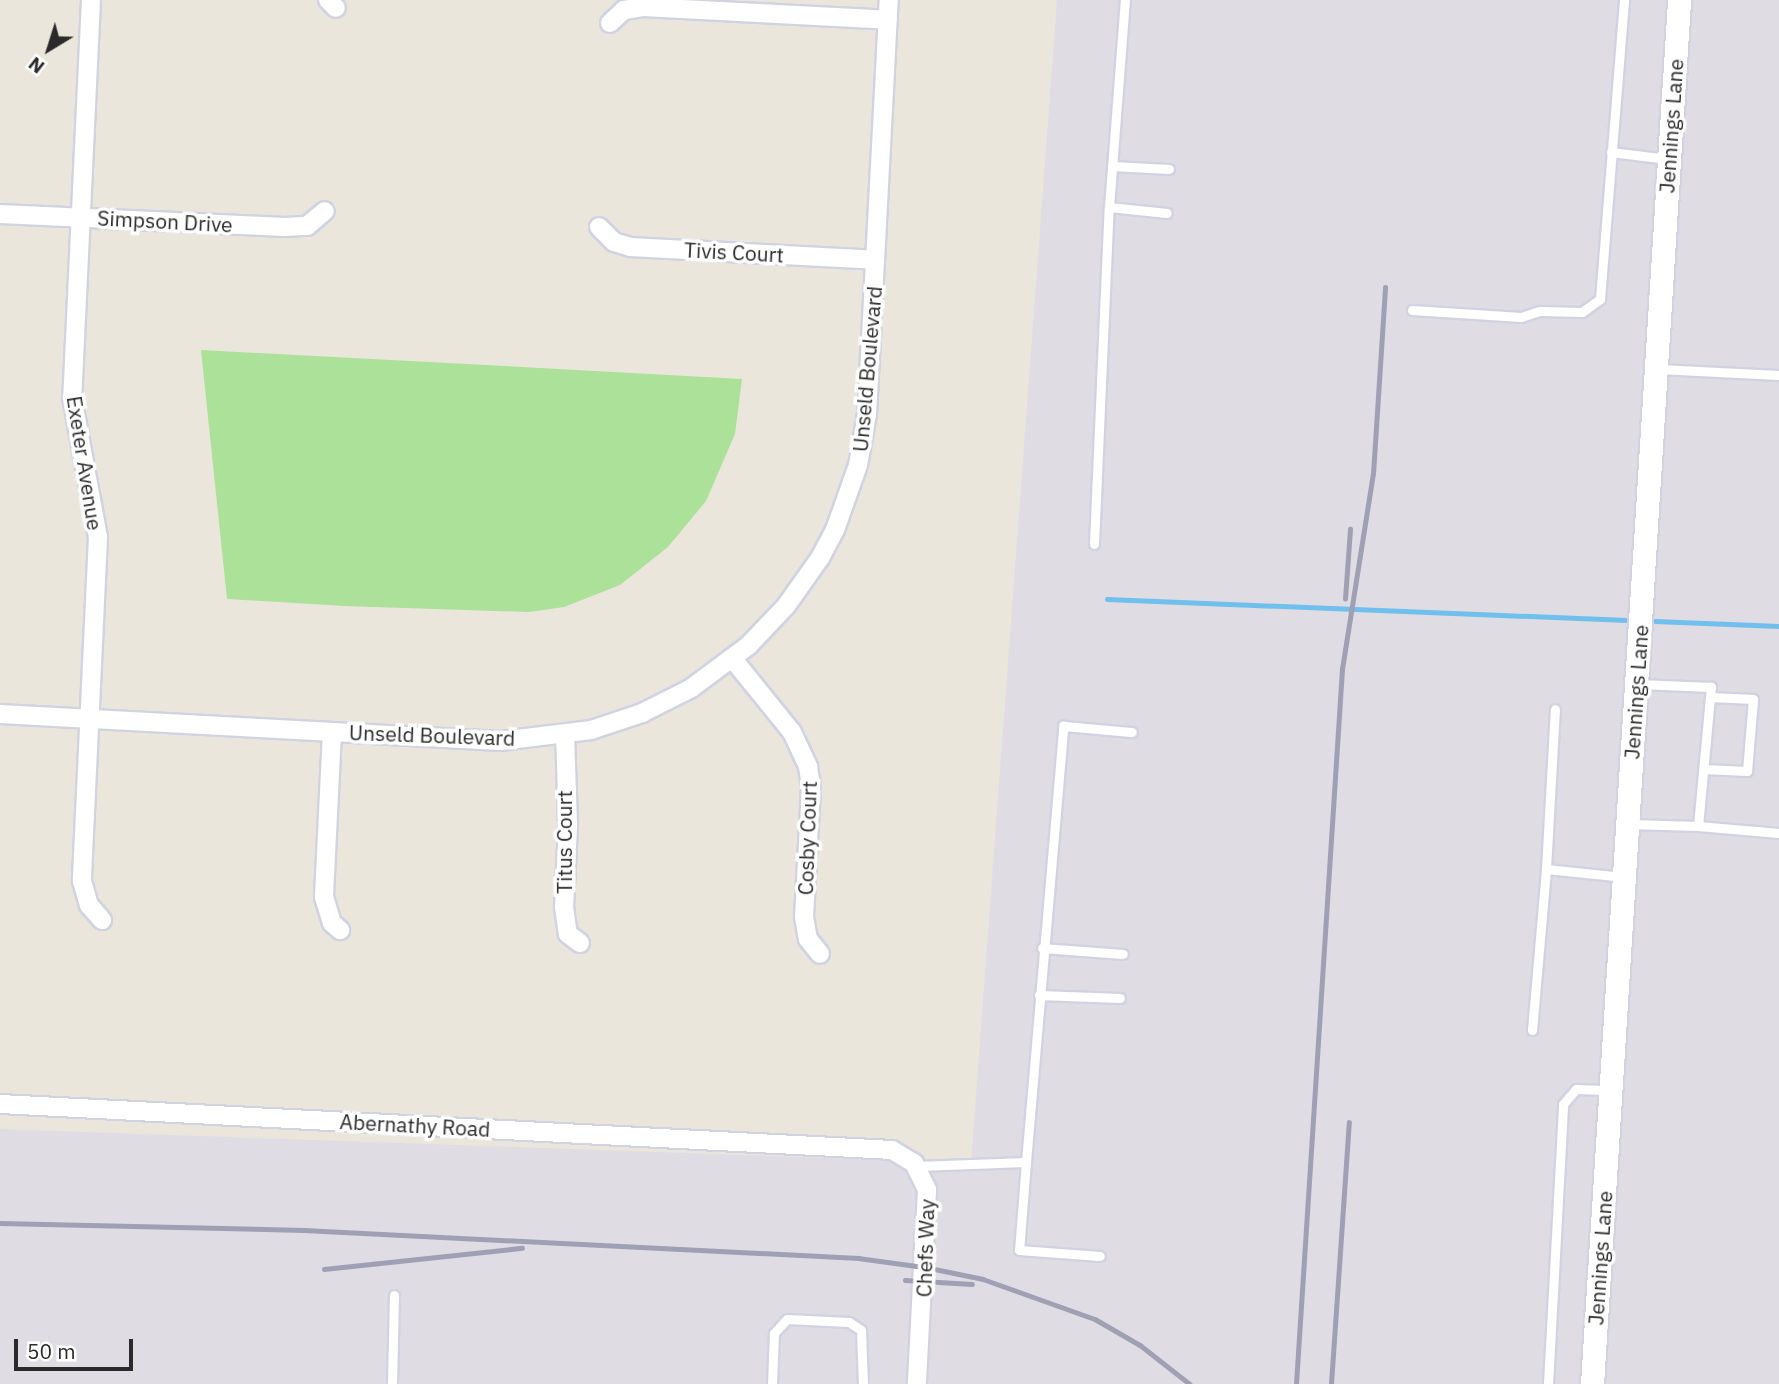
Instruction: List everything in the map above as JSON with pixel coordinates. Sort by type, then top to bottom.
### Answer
[{"type":"street","name":"Exeter Avenue","points":[[91,0],[72,397],[98,537],[82,881],[89,905],[102,920]]},
{"type":"street","name":"Unseld Boulevard","points":[[0,714],[500,741],[565,734],[642,713],[690,689],[732,659],[804,584],[835,530],[852,487],[867,414],[889,0]]},
{"type":"street","name":"Jennings Lane","points":[[1592,1384],[1679,0]]},
{"type":"street","points":[[610,23],[624,10],[643,7],[888,20]]},
{"type":"street","name":"Simpson Drive","points":[[0,214],[285,227],[306,226],[325,211]]},
{"type":"street","name":"Tivis Court","points":[[599,227],[614,242],[630,247],[875,260]]},
{"type":"street","name":"Cosby Court","points":[[732,659],[792,732],[808,766],[811,788],[804,916],[808,939],[820,954]]},
{"type":"street","points":[[332,732],[324,897],[332,923],[340,930]]},
{"type":"street","name":"Titus Court","points":[[565,734],[568,826],[564,907],[568,934],[580,943]]},
{"type":"street","name":"Abernathy Road","points":[[0,1104],[829,1145],[892,1150],[917,1166]]},
{"type":"street","name":"Chefs Way","points":[[917,1166],[926,1182],[927,1203],[917,1384]]},
{"type":"lane","points":[[1094,544],[1109,207],[1125,0]]},
{"type":"lane","points":[[1412,310],[1521,317],[1540,311],[1591,309],[1600,299],[1624,0]]},
{"type":"lane","points":[[1611,152],[1670,159]]},
{"type":"lane","points":[[1112,166],[1169,169]]},
{"type":"lane","points":[[1109,207],[1167,213]]},
{"type":"lane","points":[[1656,369],[1779,375]]},
{"type":"lane","points":[[1637,684],[1711,687],[1698,826]]},
{"type":"lane","points":[[1704,769],[1747,771],[1753,699],[1710,696]]},
{"type":"lane","points":[[1532,1030],[1546,869],[1555,709]]},
{"type":"lane","points":[[1100,1256],[1019,1250],[1042,948],[1063,726],[1132,732]]},
{"type":"lane","points":[[1628,824],[1698,826],[1779,833]]},
{"type":"lane","points":[[1546,869],[1625,878]]},
{"type":"lane","points":[[1042,948],[1123,954]]},
{"type":"lane","points":[[1039,995],[1120,998]]},
{"type":"lane","points":[[1548,1384],[1563,1104],[1576,1089],[1611,1090]]},
{"type":"lane","points":[[917,1166],[1026,1162]]},
{"type":"lane","points":[[392,1384],[394,1295]]},
{"type":"lane","points":[[772,1384],[774,1333],[787,1319],[849,1322],[861,1330],[863,1384]]},
{"type":"shaded area","points":[[1057,0],[1779,0],[1779,1384],[0,1384],[0,1129],[971,1163]]},
{"type":"green space","points":[[201,350],[742,379],[735,434],[706,501],[668,547],[620,585],[564,607],[529,612],[344,606],[227,599]]},
{"type":"waterway","points":[[1107,599],[1627,620]]},
{"type":"waterway","points":[[1655,621],[1779,626]]},
{"type":"railway","points":[[1296,1384],[1342,669],[1373,474],[1385,287]]},
{"type":"railway","points":[[1345,599],[1350,529]]},
{"type":"railway","points":[[1331,1384],[1349,1123]]},
{"type":"railway","points":[[0,1223],[304,1230],[858,1258],[925,1267],[983,1279],[1095,1319],[1140,1345],[1190,1384]]},
{"type":"railway","points":[[324,1269],[522,1248]]},
{"type":"railway","points":[[905,1280],[972,1284]]}]
